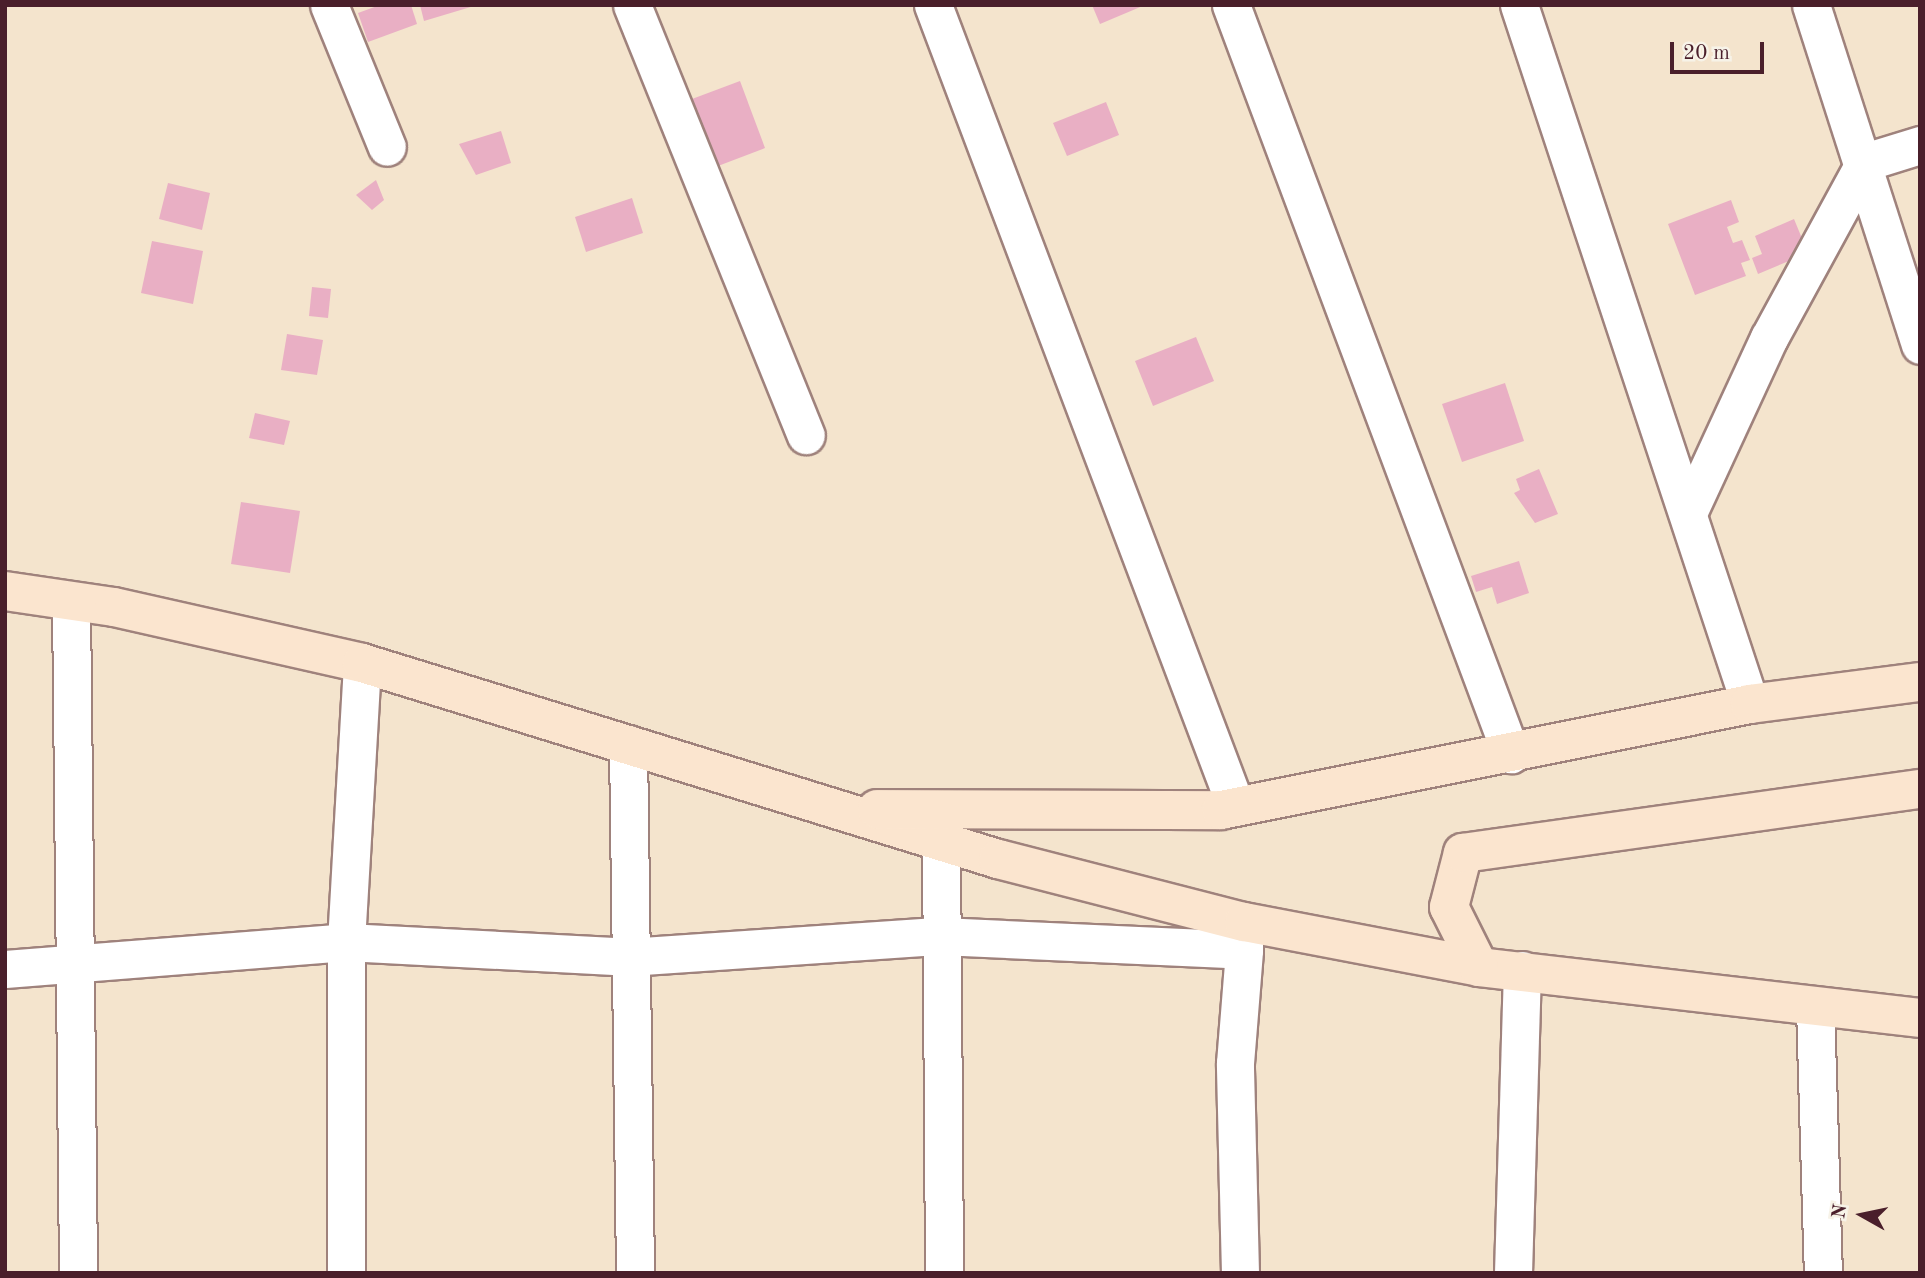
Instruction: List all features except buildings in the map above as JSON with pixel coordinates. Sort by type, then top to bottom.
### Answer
[{"type":"main road","points":[[5,591],[71,601],[362,663],[1244,936],[1479,967],[1920,1018]]},
{"type":"main road","points":[[838,809],[1236,807],[1750,704],[1920,682]]},
{"type":"main road","points":[[1479,967],[1449,907],[1463,853],[1920,789]]},
{"type":"street","points":[[329,5],[387,148]]},
{"type":"street","points":[[632,5],[806,435]]},
{"type":"street","points":[[933,5],[1236,807]]},
{"type":"street","points":[[1231,5],[1511,754]]},
{"type":"street","points":[[1519,5],[1750,704]]},
{"type":"street","points":[[1811,5],[1865,162],[1920,345]]},
{"type":"street","points":[[1688,513],[1769,338],[1865,162],[1920,145]]},
{"type":"street","points":[[71,601],[78,1273]]},
{"type":"street","points":[[346,1273],[346,942],[362,663]]},
{"type":"street","points":[[628,744],[628,957],[635,1273]]},
{"type":"street","points":[[941,841],[944,1273]]},
{"type":"street","points":[[5,969],[74,967],[346,942],[628,957],[940,936],[1244,936],[1235,1063],[1240,1273]]},
{"type":"street","points":[[1513,1273],[1522,971]]},
{"type":"street","points":[[1815,1007],[1823,1273]]}]
